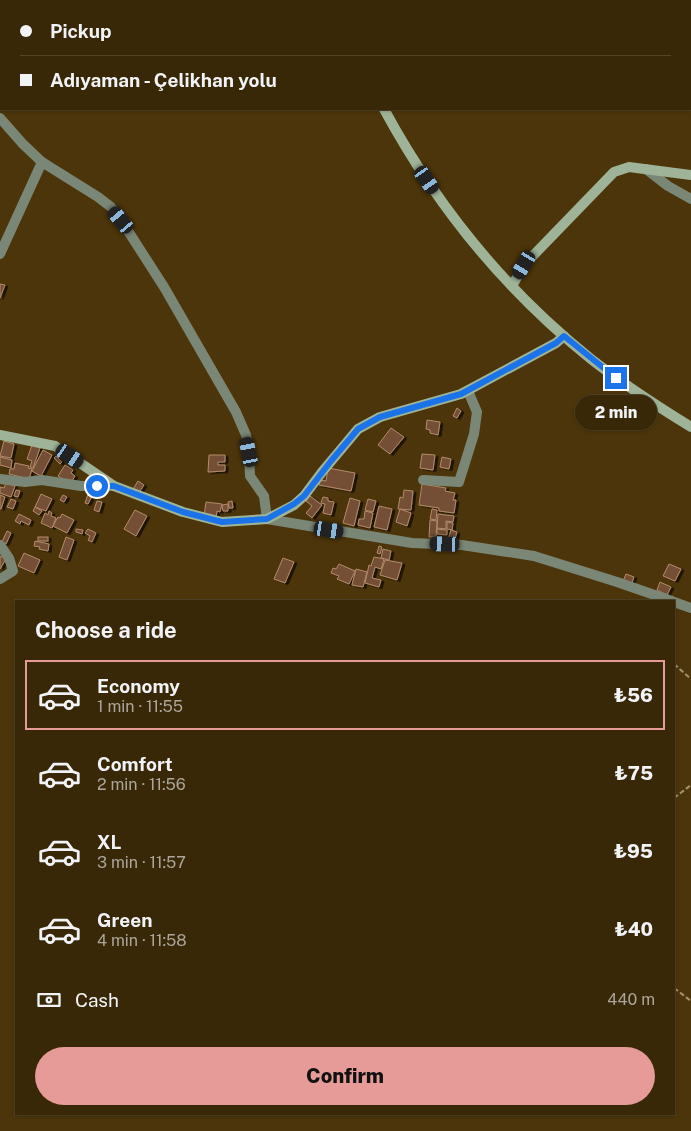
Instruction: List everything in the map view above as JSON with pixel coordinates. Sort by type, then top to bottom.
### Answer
[{"type":"street","points":[[385,110],[410,155],[436,192],[490,262],[512,286],[564,336],[624,384],[691,428]]},
{"type":"street","points":[[0,118],[42,162],[98,197],[111,207],[121,220],[164,287],[236,412],[246,435],[250,476],[264,496],[267,519]]},
{"type":"street","points":[[0,254],[42,162]]},
{"type":"street","points":[[512,286],[524,265],[585,204],[612,173],[624,168],[691,175]]},
{"type":"street","points":[[646,169],[668,186],[691,199]]},
{"type":"street","points":[[267,519],[294,504],[304,496],[348,440],[368,422],[468,391],[548,347],[564,336]]},
{"type":"street","points":[[423,480],[459,482],[474,434],[477,412],[468,391]]},
{"type":"street","points":[[0,435],[55,446],[114,486],[183,512],[222,522],[267,519],[412,543],[462,545],[534,556],[667,600]]},
{"type":"street","points":[[0,478],[25,482],[42,480],[80,486],[114,486]]},
{"type":"street","points":[[0,545],[9,558],[13,571],[0,580]]},
{"type":"street","points":[[675,603],[691,608]]},
{"type":"path","points":[[675,665],[691,679]]},
{"type":"path","points":[[675,797],[691,785]]},
{"type":"path","points":[[675,989],[691,1001]]},
{"type":"building","points":[[0,284],[5,285],[0,298]]},
{"type":"building","points":[[457,408],[461,411],[457,418],[453,416]]},
{"type":"building","points":[[427,420],[440,422],[438,435],[430,433],[430,430],[426,429]]},
{"type":"building","points":[[391,428],[404,437],[390,454],[378,445]]},
{"type":"building","points":[[4,441],[14,444],[11,458],[0,456]]},
{"type":"building","points":[[32,445],[40,448],[33,468],[30,467],[32,461],[27,459]]},
{"type":"building","points":[[43,450],[52,455],[41,476],[32,471]]},
{"type":"building","points":[[422,454],[435,455],[433,470],[420,468]]},
{"type":"building","points":[[209,455],[225,455],[225,462],[218,462],[218,465],[225,465],[225,471],[208,472]]},
{"type":"building","points":[[56,456],[62,462],[60,464],[54,458]]},
{"type":"building","points":[[0,457],[12,460],[11,468],[0,465]]},
{"type":"building","points":[[442,457],[451,459],[449,469],[440,467]]},
{"type":"building","points":[[15,463],[29,466],[28,468],[32,469],[29,479],[9,474],[10,469],[14,469]]},
{"type":"building","points":[[65,465],[73,470],[71,473],[75,476],[70,484],[58,476]]},
{"type":"building","points":[[328,468],[355,473],[351,491],[319,485],[320,480],[326,481]]},
{"type":"building","points":[[138,481],[144,485],[138,494],[132,491]]},
{"type":"building","points":[[6,483],[15,486],[11,497],[0,493],[0,487],[4,488]]},
{"type":"building","points":[[422,484],[446,488],[445,491],[455,493],[453,500],[456,500],[454,513],[439,511],[439,508],[419,505]]},
{"type":"building","points":[[16,490],[20,491],[18,497],[14,496]]},
{"type":"building","points":[[404,490],[413,491],[411,510],[398,509],[400,497],[403,498]]},
{"type":"building","points":[[41,494],[52,499],[46,511],[35,507]]},
{"type":"building","points":[[88,494],[92,496],[88,504],[85,503]]},
{"type":"building","points":[[0,495],[5,497],[1,509],[0,509]]},
{"type":"building","points":[[63,495],[67,497],[64,502],[60,500]]},
{"type":"building","points":[[310,496],[322,505],[312,518],[306,513],[312,506],[306,501]]},
{"type":"building","points":[[323,497],[328,498],[328,501],[334,502],[331,515],[323,513],[325,504],[321,503]]},
{"type":"building","points":[[350,498],[360,501],[354,526],[343,523]]},
{"type":"building","points":[[11,499],[16,501],[13,509],[7,507]]},
{"type":"building","points":[[368,499],[376,501],[373,512],[365,510]]},
{"type":"building","points":[[97,501],[102,502],[99,512],[94,510]]},
{"type":"building","points":[[232,501],[233,508],[229,508],[228,502]]},
{"type":"building","points":[[206,502],[222,504],[220,512],[217,511],[216,518],[204,516]]},
{"type":"building","points":[[228,504],[228,511],[223,511],[222,505]]},
{"type":"building","points":[[379,506],[392,509],[387,530],[374,527]]},
{"type":"building","points":[[35,507],[42,511],[39,515],[33,511]]},
{"type":"building","points":[[400,509],[411,513],[407,526],[396,522]]},
{"type":"building","points":[[432,509],[437,510],[436,520],[430,519]]},
{"type":"building","points":[[135,510],[147,516],[136,536],[124,529]]},
{"type":"building","points":[[49,511],[52,513],[51,516],[56,518],[52,528],[41,523],[45,513],[48,515]]},
{"type":"building","points":[[365,511],[373,513],[370,528],[358,525],[359,519],[364,519]]},
{"type":"building","points":[[19,514],[31,520],[29,525],[21,521],[20,524],[15,521]]},
{"type":"building","points":[[62,514],[74,520],[67,533],[53,526]]},
{"type":"building","points":[[438,514],[454,516],[453,522],[446,521],[446,529],[437,528]]},
{"type":"building","points":[[430,520],[437,521],[436,537],[429,537]]},
{"type":"building","points":[[447,522],[453,523],[452,530],[447,529]]},
{"type":"building","points":[[76,529],[83,530],[82,534],[76,532]]},
{"type":"building","points":[[88,529],[96,533],[92,542],[88,540],[90,536],[85,533]]},
{"type":"building","points":[[437,529],[447,530],[447,535],[437,534]]},
{"type":"building","points":[[451,530],[457,532],[454,542],[448,540]]},
{"type":"building","points":[[7,531],[11,533],[6,544],[2,542]]},
{"type":"building","points":[[38,537],[48,537],[48,541],[38,541]]},
{"type":"building","points":[[66,537],[74,540],[67,560],[59,557]]},
{"type":"building","points":[[35,541],[49,544],[48,551],[34,546]]},
{"type":"building","points":[[379,546],[382,547],[380,554],[377,553]]},
{"type":"building","points":[[383,549],[391,551],[389,560],[381,558]]},
{"type":"building","points":[[24,553],[40,560],[34,573],[18,566]]},
{"type":"building","points":[[0,556],[6,559],[0,569]]},
{"type":"building","points":[[374,557],[384,559],[381,569],[375,567],[372,578],[381,580],[379,587],[365,583],[369,565],[371,566]]},
{"type":"building","points":[[283,558],[294,562],[285,583],[274,579]]},
{"type":"building","points":[[385,560],[402,563],[397,580],[380,575]]},
{"type":"building","points":[[339,564],[355,571],[349,584],[337,579],[339,576],[331,573],[333,568],[336,569]]},
{"type":"building","points":[[669,564],[681,569],[675,581],[663,576]]},
{"type":"building","points":[[356,569],[367,572],[363,587],[352,585]]},
{"type":"building","points":[[626,574],[634,577],[631,585],[623,581]]},
{"type":"building","points":[[660,582],[671,587],[667,595],[657,590]]},
{"type":"route","points":[[97,486],[114,486],[183,512],[222,522],[267,519],[294,504],[304,496],[348,440],[368,422],[461,394],[556,343],[564,336],[616,378]]}]
